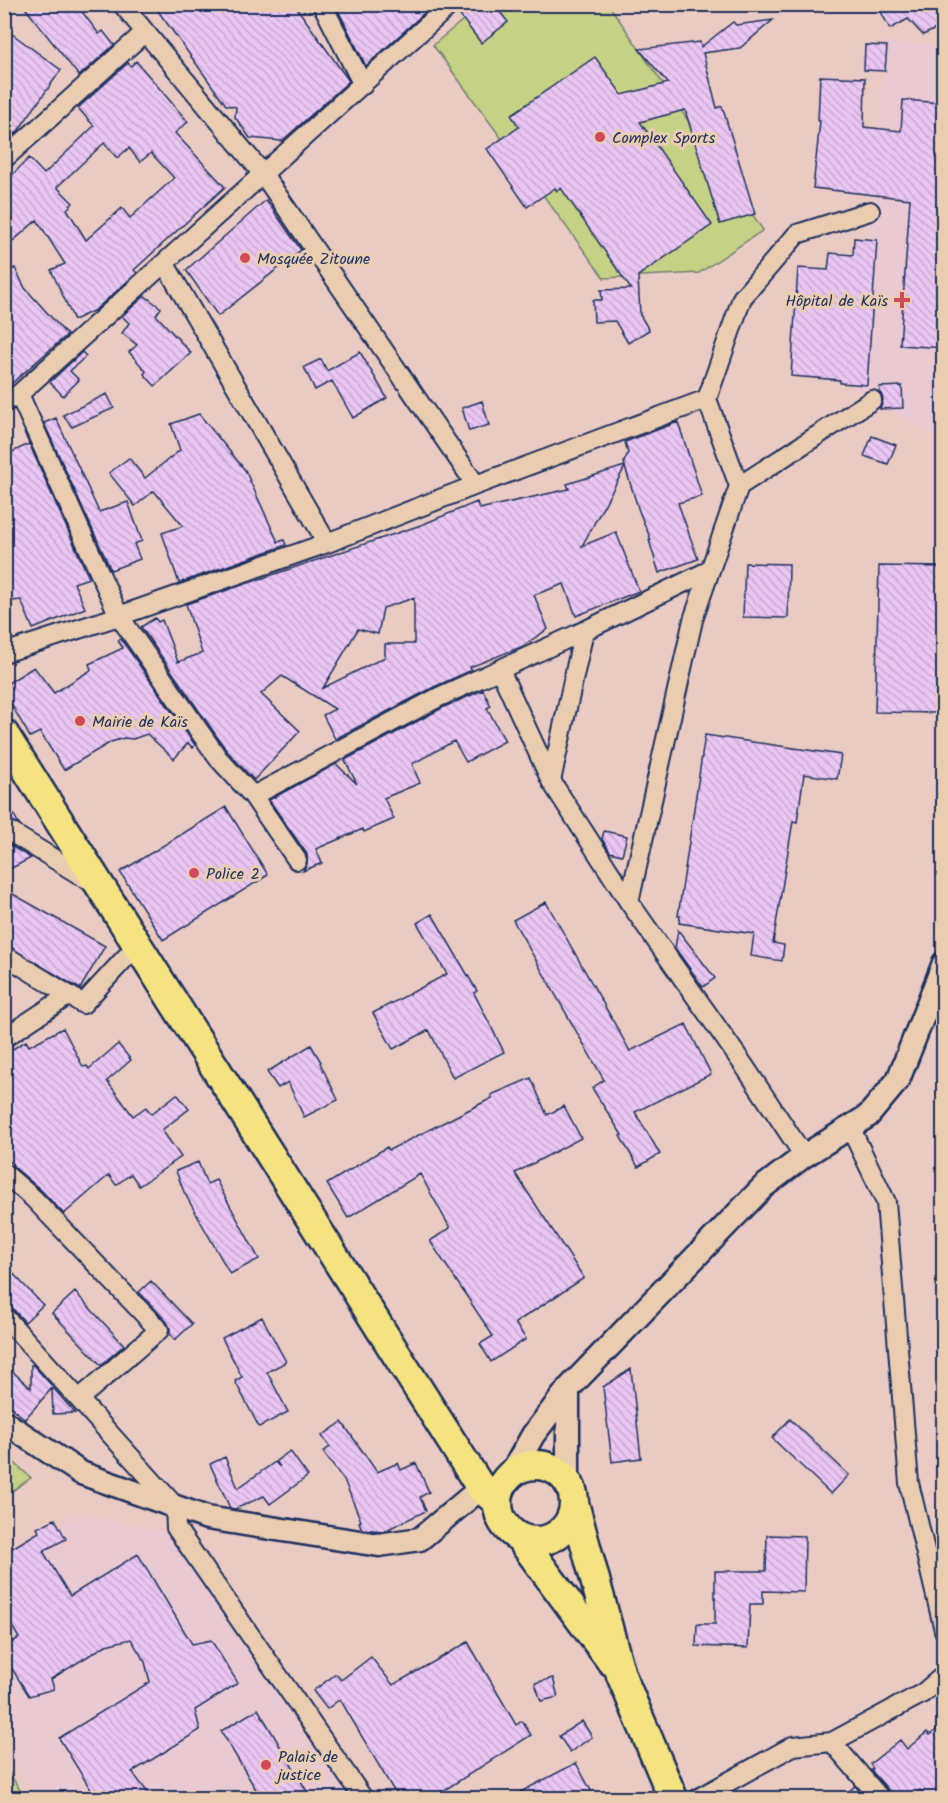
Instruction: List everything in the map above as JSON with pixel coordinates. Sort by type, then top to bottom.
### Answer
[{"type":"main road","points":[[4,734],[490,1495],[504,1524],[520,1538],[531,1541],[552,1538],[568,1524],[571,1492]]},
{"type":"main road","points":[[490,1495],[499,1492],[504,1482],[520,1468],[541,1465],[561,1474],[571,1492],[621,1675],[673,1798]]},
{"type":"main road","points":[[520,1538],[621,1675]]},
{"type":"street","points":[[122,4],[263,174],[476,485]]},
{"type":"street","points":[[322,4],[363,84]]},
{"type":"street","points":[[297,860],[254,796],[218,758],[119,616],[12,399],[165,264],[451,4]]},
{"type":"street","points":[[4,159],[145,32]]},
{"type":"street","points":[[739,486],[707,399],[742,298],[796,234],[870,211]]},
{"type":"street","points":[[165,264],[327,543]]},
{"type":"street","points":[[4,653],[119,616],[327,543],[707,399]]},
{"type":"street","points":[[629,902],[693,620],[739,486],[872,400]]},
{"type":"street","points":[[254,796],[439,697],[710,570]]},
{"type":"street","points":[[551,781],[584,631]]},
{"type":"street","points":[[500,670],[551,781],[629,902],[745,1067],[804,1156]]},
{"type":"street","points":[[4,828],[100,887]]},
{"type":"street","points":[[4,954],[83,1004],[138,944]]},
{"type":"street","points":[[511,1474],[532,1435],[568,1389],[763,1188],[804,1156],[868,1116],[898,1080],[944,963]]},
{"type":"street","points":[[4,1038],[69,995]]},
{"type":"street","points":[[850,1127],[886,1202],[909,1483],[944,1630]]},
{"type":"street","points":[[4,1173],[33,1198],[159,1330],[79,1399]]},
{"type":"street","points":[[4,1316],[175,1506],[176,1528],[363,1798]]},
{"type":"street","points":[[568,1389],[571,1492]]},
{"type":"street","points":[[4,1422],[81,1473],[207,1518],[379,1545],[420,1539],[490,1495]]},
{"type":"street","points":[[699,1798],[793,1746],[832,1742],[922,1693],[944,1675]]},
{"type":"street","points":[[832,1742],[880,1798]]},
{"type":"shaded area","name":"Hôpital de Kaïs","points":[[887,42],[943,46],[943,442],[852,388]]},
{"type":"shaded area","points":[[78,1514],[170,1533],[351,1798],[38,1798],[5,1747],[4,1558]]},
{"type":"green space","name":"Complex Sports","points":[[481,5],[609,5],[763,230],[699,273],[604,278],[433,45]]},
{"type":"green space","points":[[5,1454],[31,1478],[5,1496]]},
{"type":"green space","points":[[5,1766],[25,1798],[5,1798]]},
{"type":"building","points":[[22,4],[76,4],[99,34],[103,31],[114,45],[79,76]]},
{"type":"building","points":[[153,4],[294,4],[349,81],[282,141],[250,138],[235,117],[236,107],[226,105]]},
{"type":"building","points":[[335,4],[434,4],[366,66]]},
{"type":"building","points":[[462,4],[494,4],[508,22],[481,43],[458,13]]},
{"type":"building","points":[[877,4],[944,4],[944,25],[923,35],[908,19],[890,29]]},
{"type":"building","points":[[773,20],[740,48],[703,53],[717,108],[722,106],[755,214],[720,224],[685,110],[640,122],[712,225],[638,276],[640,315],[649,330],[628,343],[615,321],[594,322],[593,300],[602,300],[601,290],[631,289],[561,188],[557,191],[555,188],[527,207],[487,149],[519,127],[511,115],[595,57],[622,95],[668,83],[639,49],[700,42],[701,47],[733,22],[736,25]]},
{"type":"building","points":[[4,28],[61,70],[18,131],[4,143]]},
{"type":"building","points":[[865,45],[887,46],[885,71],[864,70]]},
{"type":"building","points":[[136,61],[188,122],[175,133],[225,187],[134,270],[137,273],[95,310],[74,320],[51,270],[65,264],[37,220],[4,249],[4,183],[29,158],[44,174],[94,126],[78,108],[128,63],[131,66]],"holes":[[[104,143],[117,158],[129,148],[140,162],[151,153],[174,178],[130,218],[122,208],[86,240],[67,209],[73,203],[57,187]]]},
{"type":"building","points":[[820,76],[865,78],[864,127],[901,131],[903,100],[944,103],[944,348],[900,345],[910,199],[813,188],[820,121],[818,121]]},
{"type":"building","name":"Mosquée Zitoune","points":[[266,200],[301,250],[218,316],[186,270]]},
{"type":"building","points":[[854,238],[877,240],[867,385],[791,376],[798,268],[828,270],[830,253],[853,255]]},
{"type":"building","points":[[15,268],[25,288],[67,335],[4,390],[4,273]]},
{"type":"building","points":[[145,296],[161,308],[156,315],[191,353],[155,386],[144,374],[146,371],[129,352],[137,345],[122,333],[129,323],[122,316]]},
{"type":"building","points":[[82,352],[86,356],[70,371],[79,380],[63,396],[50,382]]},
{"type":"building","points":[[360,352],[387,398],[353,418],[332,381],[315,390],[304,367],[321,359],[327,371]]},
{"type":"building","points":[[902,386],[903,408],[880,409],[883,400],[879,387]]},
{"type":"building","points":[[107,394],[114,408],[72,427],[63,415]]},
{"type":"building","points":[[482,401],[489,425],[469,431],[462,408]]},
{"type":"building","points":[[199,414],[245,470],[278,542],[284,540],[286,545],[179,583],[162,533],[183,526],[154,491],[135,506],[109,473],[129,458],[145,478],[180,450],[171,424]]},
{"type":"building","points":[[56,418],[99,512],[128,502],[142,541],[134,544],[140,559],[111,570],[44,423]]},
{"type":"building","points":[[678,422],[702,496],[678,503],[698,559],[659,573],[649,540],[651,540],[625,467],[582,546],[616,532],[639,591],[576,616],[564,584],[534,595],[548,629],[521,647],[470,667],[472,670],[434,687],[335,739],[323,715],[335,709],[282,676],[261,694],[300,731],[254,780],[227,751],[141,627],[155,618],[158,622],[162,620],[178,662],[202,653],[186,604],[421,525],[477,502],[479,509],[569,489],[567,484],[625,466],[624,462],[628,453],[625,442]],"holes":[[[414,598],[414,644],[385,644],[385,657],[323,688],[358,629],[378,634],[383,608]]]},
{"type":"building","points":[[24,432],[89,578],[74,583],[85,608],[33,629],[21,600],[4,602],[4,456],[29,444]]},
{"type":"building","points":[[872,436],[896,445],[888,464],[864,456]]},
{"type":"building","points":[[745,563],[789,564],[788,618],[743,617]]},
{"type":"building","points":[[879,566],[944,567],[941,713],[875,712]]},
{"type":"building","points":[[121,639],[195,745],[193,748],[188,743],[174,759],[147,734],[133,739],[124,738],[111,742],[64,770],[40,732],[30,737],[6,695],[8,683],[34,667],[54,693],[91,670],[89,664],[123,648],[118,641]]},
{"type":"building","points":[[483,690],[491,706],[487,708],[505,741],[466,762],[454,741],[412,764],[420,783],[384,798],[394,819],[316,849],[322,863],[303,871],[307,864],[307,854],[269,800],[336,764],[357,784],[345,760],[444,707]]},
{"type":"building","points":[[705,735],[841,755],[837,779],[804,774],[797,822],[793,821],[773,943],[784,945],[782,961],[751,956],[754,934],[679,923],[680,916],[678,916]]},
{"type":"building","points":[[4,797],[19,824],[4,817]]},
{"type":"building","name":"Police 2","points":[[226,807],[268,875],[163,940],[120,872]]},
{"type":"building","points":[[604,831],[627,836],[622,855],[610,852],[602,839]]},
{"type":"building","points":[[4,842],[31,858],[4,872]]},
{"type":"building","points":[[4,889],[105,946],[80,989],[4,944]]},
{"type":"building","points":[[546,902],[630,1051],[686,1024],[711,1074],[635,1112],[660,1154],[638,1167],[620,1136],[622,1135],[592,1088],[604,1080],[513,920]]},
{"type":"building","points":[[432,914],[477,991],[474,993],[504,1052],[453,1078],[429,1030],[393,1049],[373,1013],[447,974],[417,923]]},
{"type":"building","points":[[678,930],[715,978],[703,987],[675,948]]},
{"type":"building","points":[[63,1028],[83,1067],[87,1066],[89,1069],[118,1044],[131,1060],[107,1081],[133,1116],[146,1107],[151,1114],[177,1094],[189,1109],[162,1130],[181,1157],[139,1186],[131,1174],[116,1185],[109,1175],[64,1214],[14,1167],[4,1154],[4,1054],[26,1041],[29,1046]]},
{"type":"building","points":[[311,1045],[338,1100],[304,1117],[288,1082],[278,1088],[267,1072]]},
{"type":"building","points":[[531,1078],[547,1115],[564,1106],[581,1138],[515,1173],[584,1278],[515,1323],[526,1339],[491,1362],[480,1344],[493,1336],[430,1241],[450,1228],[420,1174],[348,1218],[327,1184],[387,1147],[389,1150],[492,1098],[491,1095]]},
{"type":"building","points":[[198,1162],[207,1184],[216,1180],[259,1259],[230,1274],[184,1192],[176,1171]]},
{"type":"building","points":[[4,1264],[43,1305],[25,1322],[12,1308],[4,1305]]},
{"type":"building","points":[[151,1281],[192,1324],[175,1340],[170,1334],[167,1322],[139,1292]]},
{"type":"building","points":[[75,1292],[124,1345],[101,1365],[52,1313]]},
{"type":"building","points":[[262,1317],[286,1362],[267,1372],[288,1412],[259,1427],[235,1381],[242,1377],[222,1338]]},
{"type":"building","points":[[4,1364],[31,1388],[31,1365],[33,1365],[53,1387],[25,1419],[4,1401]]},
{"type":"building","points":[[631,1369],[641,1458],[612,1462],[603,1387]]},
{"type":"building","points":[[52,1389],[54,1389],[75,1413],[53,1414]]},
{"type":"building","points":[[790,1419],[849,1475],[831,1494],[772,1438]]},
{"type":"building","points":[[342,1422],[377,1472],[398,1463],[401,1470],[416,1463],[429,1492],[420,1497],[426,1511],[384,1531],[362,1529],[345,1482],[323,1452],[330,1447],[322,1436]]},
{"type":"building","points":[[290,1451],[308,1476],[270,1504],[264,1496],[235,1509],[230,1508],[210,1464],[225,1457],[238,1488],[275,1462],[280,1467],[276,1461]]},
{"type":"building","points":[[55,1519],[66,1539],[43,1551],[70,1596],[138,1554],[192,1644],[211,1640],[238,1683],[195,1710],[200,1730],[132,1772],[152,1798],[96,1798],[59,1738],[150,1682],[145,1662],[131,1639],[106,1645],[51,1679],[54,1689],[29,1696],[9,1664],[5,1647],[19,1638],[4,1613],[4,1553],[39,1532],[37,1528]]},
{"type":"building","points":[[767,1535],[805,1536],[804,1592],[763,1591],[763,1604],[750,1604],[748,1648],[696,1646],[697,1624],[715,1624],[715,1571],[766,1571]]},
{"type":"building","points":[[468,1642],[516,1725],[522,1721],[531,1735],[432,1798],[398,1798],[340,1699],[327,1709],[313,1691],[336,1674],[341,1680],[371,1657],[393,1685]]},
{"type":"building","points":[[553,1678],[558,1697],[541,1701],[535,1683]]},
{"type":"building","name":"Palais de justice","points":[[258,1709],[311,1798],[261,1798],[221,1731]]},
{"type":"building","points":[[582,1721],[592,1737],[570,1752],[559,1736]]},
{"type":"building","points":[[944,1724],[944,1798],[928,1798],[920,1790],[910,1798],[891,1798],[889,1791],[871,1770],[873,1769],[870,1764],[900,1740],[907,1749],[927,1732],[930,1735]]},
{"type":"building","points":[[576,1763],[595,1798],[509,1798]]},
{"type":"building","points":[[855,1786],[866,1798],[841,1798]]},
{"type":"place","name":"Complex Sports","points":[[600,137]]},
{"type":"place","name":"Mosquée Zitoune","points":[[245,258]]},
{"type":"place","name":"Hôpital de Kaïs","points":[[902,300]]},
{"type":"place","name":"Mairie de Kaïs","points":[[80,721]]},
{"type":"place","name":"Police 2","points":[[194,873]]},
{"type":"place","name":"Palais de justice","points":[[266,1765]]}]
